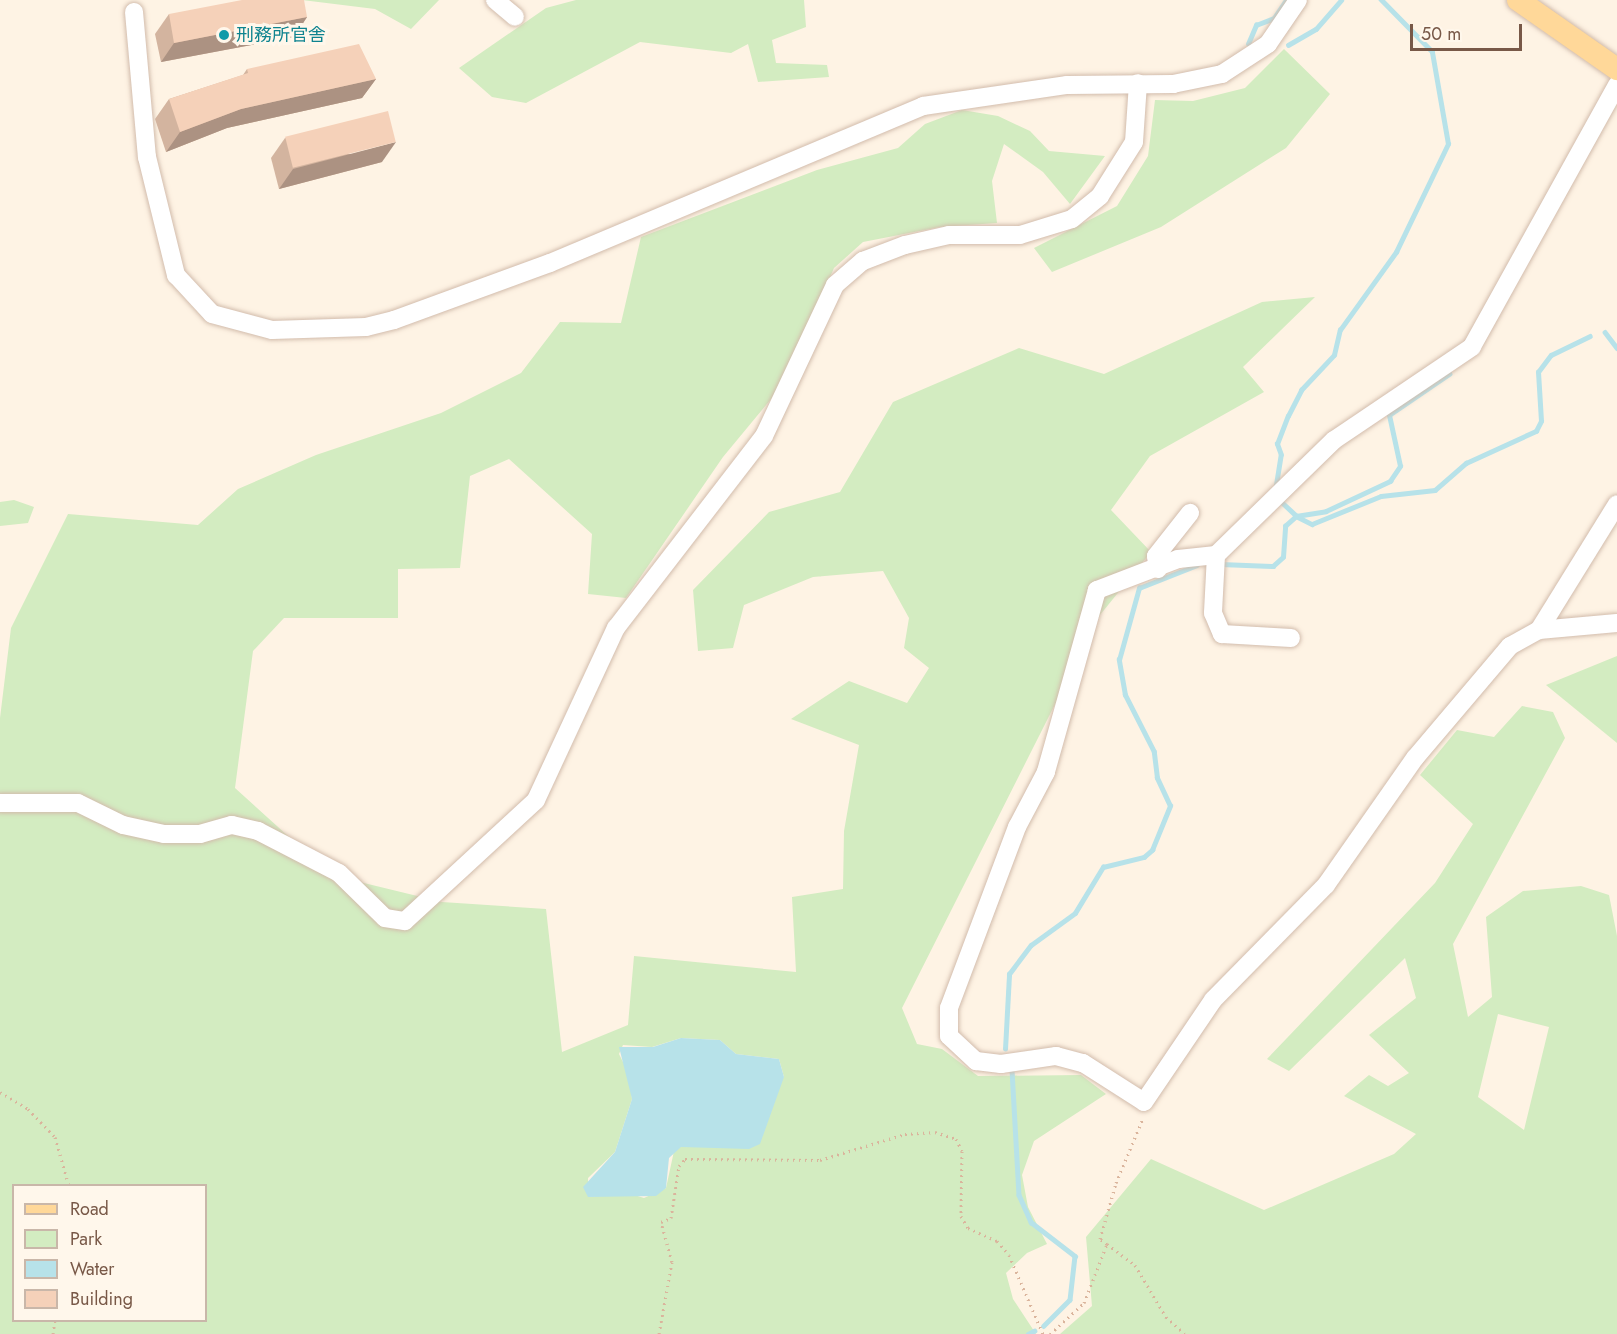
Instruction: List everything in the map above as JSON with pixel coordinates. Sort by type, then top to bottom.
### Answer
[{"type":"main road","points":[[1518,0],[1617,69]]},
{"type":"street","points":[[495,0],[515,17]]},
{"type":"street","points":[[134,12],[147,157],[176,275],[203,307],[230,323],[272,330],[366,327],[394,320],[550,263],[923,106],[1066,85],[1138,83],[1222,74],[1268,44],[1298,0]]},
{"type":"street","points":[[0,802],[78,803],[123,825],[164,834],[200,834],[232,825],[258,831],[339,873],[385,918],[405,921],[536,800],[616,628],[764,436],[835,285],[863,261],[905,245],[949,235],[1020,236],[1072,219],[1100,196],[1130,149],[1138,83]]},
{"type":"street","points":[[1291,638],[1222,634],[1213,613],[1215,561],[1276,494],[1334,440],[1472,346],[1617,85]]},
{"type":"street","points":[[1539,630],[1617,504]]},
{"type":"street","points":[[1158,568],[1156,556],[1190,513]]},
{"type":"street","points":[[1215,561],[1178,559],[1097,591],[1046,772],[1017,827],[949,1008],[950,1036],[976,1061],[1001,1064],[1056,1056],[1083,1063],[1144,1102],[1213,1000],[1326,885],[1415,758],[1510,646],[1539,630],[1617,623]]},
{"type":"path","points":[[0,1092],[28,1109],[55,1137],[69,1184]]},
{"type":"path","points":[[1144,1102],[1144,1117],[1116,1183],[1100,1239],[1135,1265],[1166,1317],[1185,1334]]},
{"type":"path","points":[[659,1334],[672,1262],[661,1222],[671,1218],[679,1166],[685,1159],[820,1160],[904,1134],[935,1132],[956,1139],[962,1151],[961,1216],[968,1228],[997,1241],[1009,1255],[1043,1334]]},
{"type":"path","points":[[1050,1334],[1084,1304],[1107,1244]]},
{"type":"green space","points":[[302,0],[439,0],[411,29],[375,9]]},
{"type":"green space","points":[[576,0],[804,0],[806,27],[772,40],[776,63],[827,65],[829,77],[758,82],[748,44],[731,53],[640,42],[526,103],[492,97],[459,68],[546,8]]},
{"type":"green space","points":[[1284,49],[1330,94],[1286,148],[1161,227],[1052,272],[1034,248],[1117,206],[1148,156],[1155,100],[1193,101],[1245,88]]},
{"type":"green space","points":[[962,110],[998,116],[1030,131],[1049,151],[1105,156],[1070,204],[1043,172],[1004,144],[992,181],[997,223],[940,227],[863,242],[834,268],[781,387],[723,457],[626,598],[588,594],[592,534],[509,459],[470,476],[460,568],[398,569],[398,618],[284,618],[253,651],[235,788],[331,875],[442,902],[546,909],[562,1052],[628,1025],[634,956],[796,972],[792,897],[843,889],[844,831],[859,745],[791,719],[849,681],[907,703],[929,668],[904,648],[909,618],[883,571],[813,577],[744,605],[733,648],[698,651],[693,590],[769,512],[840,492],[893,402],[1019,348],[1104,374],[1262,302],[1315,297],[1243,367],[1264,392],[1150,456],[1111,510],[1151,552],[1100,615],[902,1008],[917,1044],[942,1049],[978,1076],[1081,1075],[1106,1094],[1034,1141],[1022,1175],[1028,1207],[1047,1244],[1027,1253],[1006,1273],[1013,1299],[1036,1334],[0,1334],[0,718],[11,628],[68,514],[198,525],[238,489],[316,455],[441,413],[521,373],[560,322],[621,323],[641,237],[817,170],[898,148],[925,124]],"holes":[[[681,1038],[720,1040],[736,1054],[779,1059],[784,1077],[674,1151],[666,1188],[644,1198],[628,1193],[588,1197],[588,1178],[615,1152],[632,1099],[629,1074],[619,1054],[623,1045],[652,1047]]]},
{"type":"green space","points":[[14,500],[34,507],[28,523],[0,526],[0,502]]},
{"type":"green space","points":[[1617,656],[1617,743],[1546,685]]},
{"type":"green space","points":[[1522,706],[1553,712],[1565,738],[1453,944],[1468,1017],[1492,997],[1486,917],[1523,891],[1581,886],[1609,895],[1617,936],[1617,1334],[1060,1334],[1092,1306],[1086,1237],[1151,1159],[1264,1210],[1394,1154],[1416,1134],[1344,1096],[1369,1075],[1388,1086],[1409,1073],[1369,1035],[1416,998],[1405,958],[1289,1071],[1267,1059],[1435,883],[1473,824],[1420,775],[1457,730],[1494,737]],"holes":[[[1498,1014],[1549,1027],[1524,1130],[1478,1097]]]},
{"type":"water","points":[[681,1038],[720,1040],[736,1054],[779,1059],[784,1077],[760,1144],[749,1149],[681,1147],[669,1158],[666,1188],[656,1196],[588,1197],[583,1187],[615,1152],[632,1099],[619,1047],[653,1047]]},
{"type":"building","points":[[242,0],[304,0],[307,17],[174,43],[169,14]]},
{"type":"building","points":[[359,44],[376,79],[241,109],[180,132],[169,99],[248,73],[247,69]]},
{"type":"building","points":[[388,111],[396,142],[293,168],[285,137]]},
{"type":"waterway","points":[[1248,44],[1256,25],[1274,18],[1286,0]]},
{"type":"waterway","points":[[1288,45],[1316,29],[1341,0]]},
{"type":"waterway","points":[[1275,491],[1281,455],[1277,444],[1288,416],[1301,390],[1334,355],[1340,330],[1396,252],[1448,144],[1432,52],[1381,0]]},
{"type":"waterway","points":[[1605,332],[1617,348]]},
{"type":"waterway","points":[[1296,516],[1312,524],[1381,496],[1435,490],[1466,463],[1536,431],[1541,421],[1538,372],[1551,355],[1590,336]]},
{"type":"waterway","points":[[1296,516],[1326,511],[1390,481],[1400,466],[1389,415],[1449,374]]},
{"type":"waterway","points":[[1220,564],[1273,566],[1283,557],[1285,526],[1296,516],[1280,501]]},
{"type":"waterway","points":[[1005,1049],[1009,974],[1031,945],[1075,913],[1103,867],[1144,857],[1152,850],[1170,806],[1157,778],[1154,752],[1125,695],[1119,660],[1139,588],[1197,565]]},
{"type":"waterway","points":[[1012,1070],[1019,1195],[1031,1222],[1075,1256],[1070,1300],[1044,1326]]},
{"type":"waterway","points":[[1028,1334],[1034,1331]]},
{"type":"place","name":"刑務所官舎","points":[[224,35]]}]
